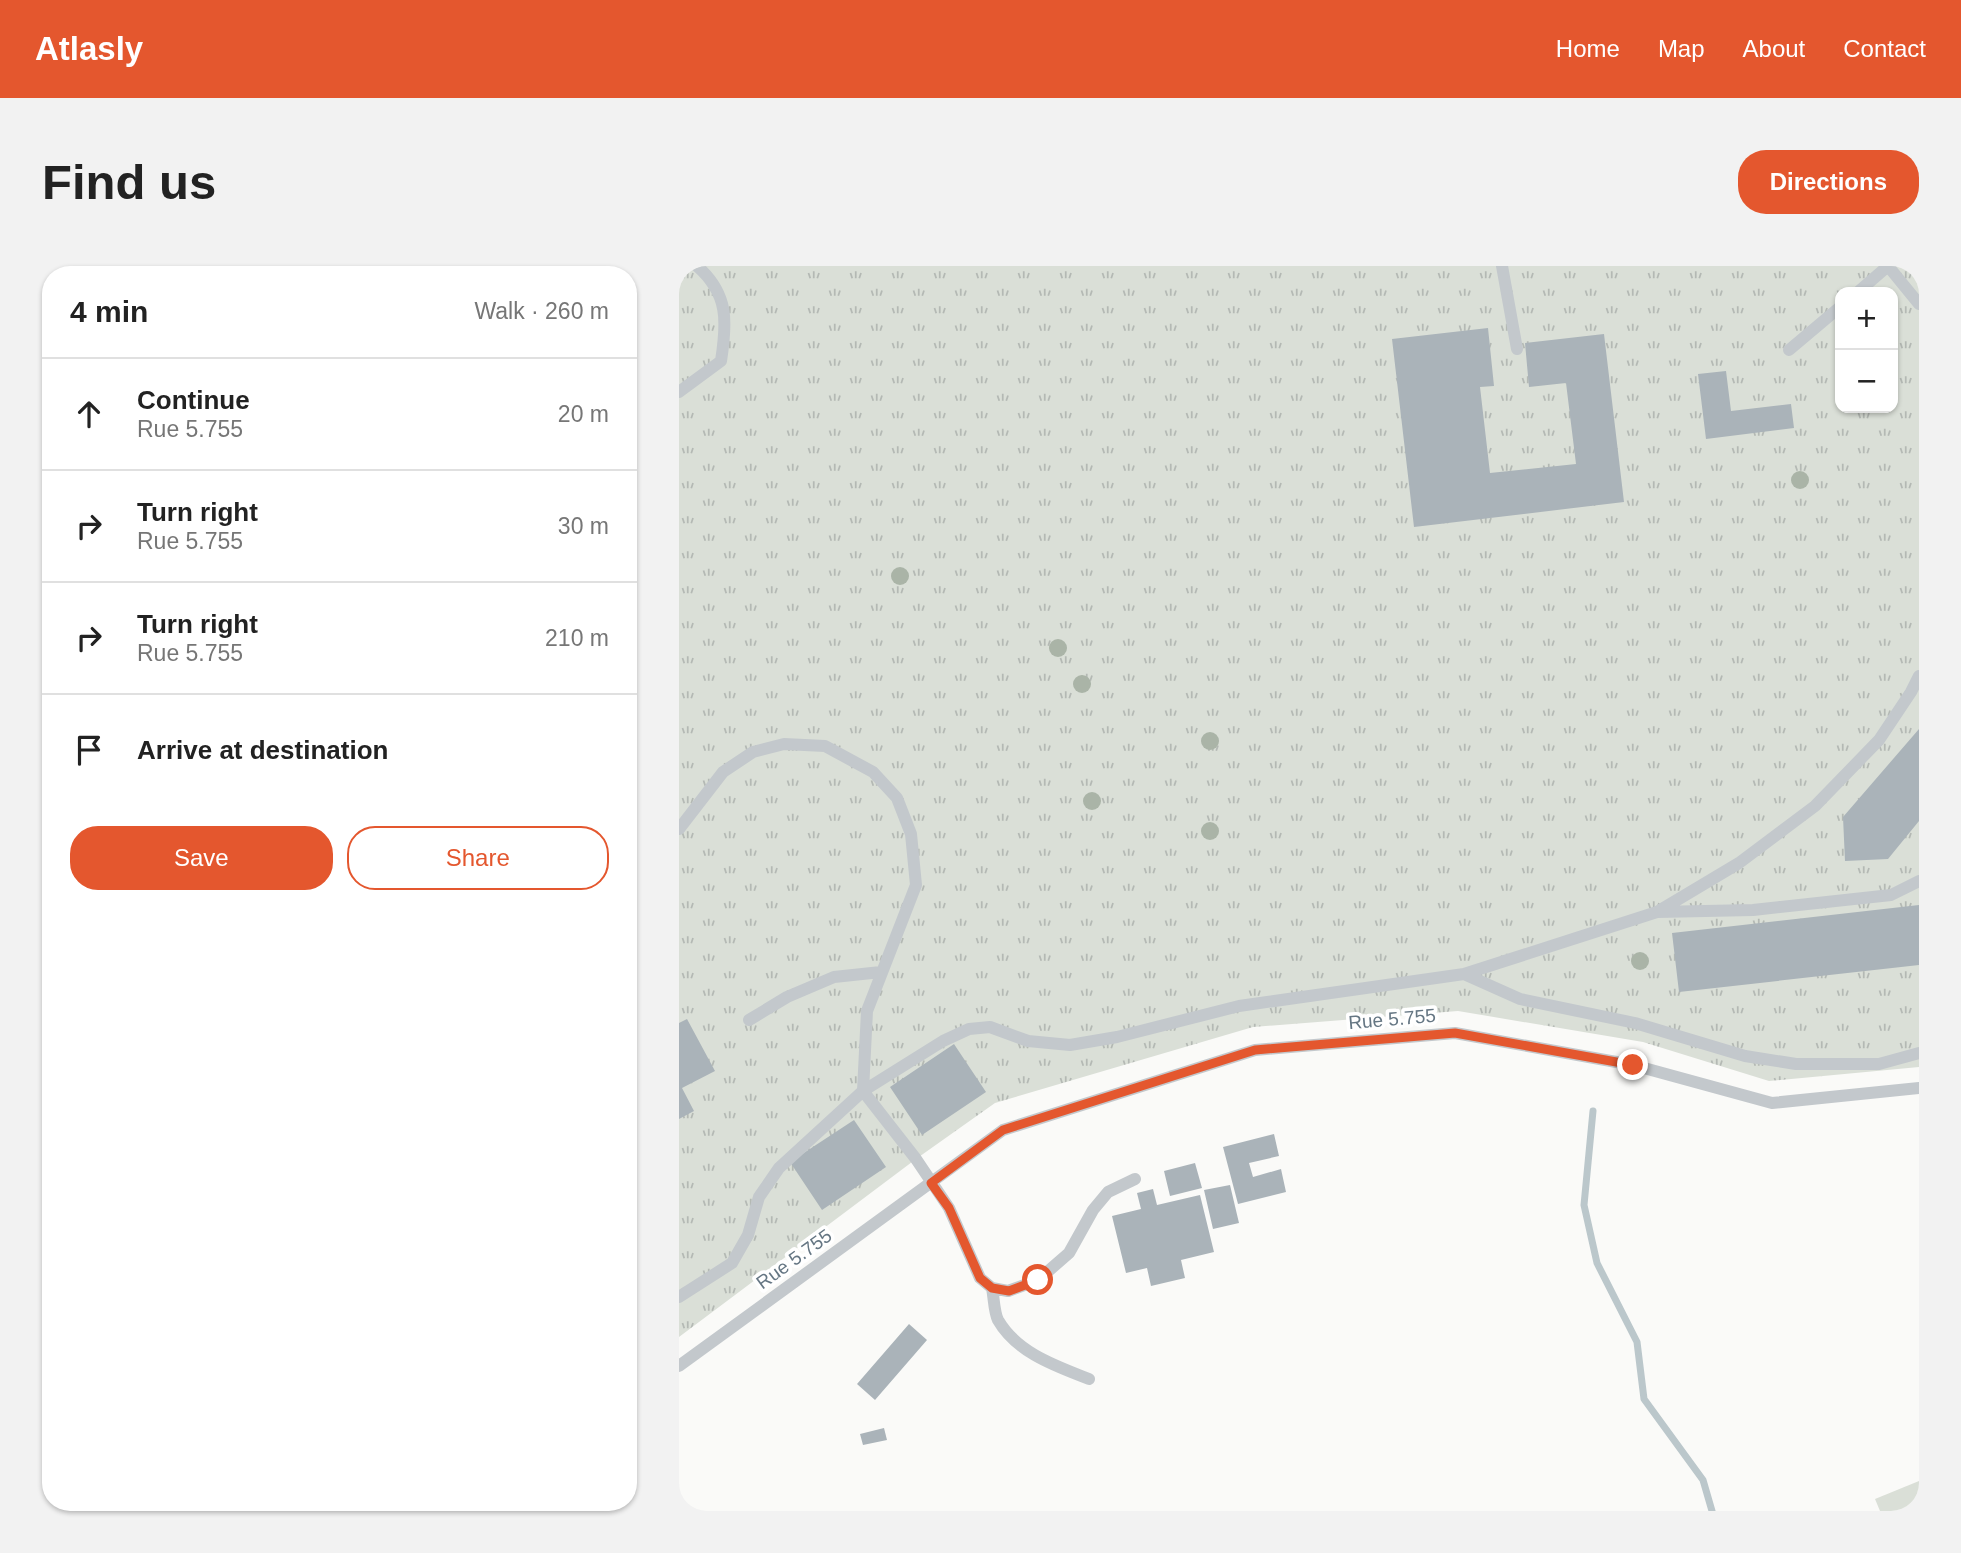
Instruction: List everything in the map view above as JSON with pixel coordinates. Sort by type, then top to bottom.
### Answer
[{"type":"lane","points":[[679,392],[721,361],[726,330],[722,301],[711,279],[697,266]]},
{"type":"lane","points":[[1502,266],[1517,349]]},
{"type":"lane","points":[[1864,287],[1888,266],[1919,304]]},
{"type":"lane","points":[[1789,350],[1835,311]]},
{"type":"lane","points":[[679,1297],[732,1263],[748,1235],[759,1197],[779,1168],[863,1091],[943,1041],[969,1029],[990,1027],[1028,1041],[1070,1045],[1117,1037],[1240,1006],[1464,974],[1657,912],[1739,863],[1815,806],[1879,740],[1919,676]]},
{"type":"lane","points":[[679,829],[723,772],[753,752],[784,744],[825,746],[873,772],[897,798],[911,834],[916,885],[867,1011],[863,1091],[916,1159],[949,1208],[980,1278],[992,1288],[1009,1291],[1038,1280],[1069,1253],[1093,1210],[1108,1192],[1135,1178]]},
{"type":"lane","points":[[1657,912],[1753,910],[1891,895],[1919,881]]},
{"type":"lane","points":[[749,1020],[787,997],[834,978],[881,972]]},
{"type":"lane","points":[[1464,974],[1520,999],[1635,1023],[1745,1056],[1796,1064],[1879,1064],[1919,1053]]},
{"type":"lane","name":"Rue 5.755","points":[[679,1366],[1003,1130],[1255,1050],[1455,1033],[1633,1065],[1772,1103],[1919,1088]]},
{"type":"lane","points":[[992,1288],[997,1319],[1017,1342],[1045,1362],[1089,1379]]},
{"type":"green space","points":[[679,266],[1919,266],[1919,1067],[1769,1081],[1643,1042],[1458,1011],[1253,1027],[995,1103],[679,1337]]},
{"type":"green space","points":[[1919,1481],[1919,1511],[1880,1511],[1875,1499]]},
{"type":"building","points":[[1488,328],[1494,386],[1480,387],[1490,473],[1576,464],[1566,383],[1529,387],[1525,343],[1604,334],[1624,502],[1414,527],[1392,339]]},
{"type":"building","points":[[1726,371],[1731,411],[1791,404],[1794,428],[1706,439],[1698,374]]},
{"type":"building","points":[[1919,729],[1919,821],[1888,859],[1845,861],[1843,817]]},
{"type":"building","points":[[1919,905],[1919,965],[1679,992],[1672,933]]},
{"type":"building","points":[[687,1019],[715,1071],[682,1088],[694,1111],[679,1119],[679,1023]]},
{"type":"building","points":[[954,1044],[986,1092],[922,1135],[890,1087]]},
{"type":"building","points":[[854,1120],[886,1167],[822,1210],[790,1162]]},
{"type":"building","points":[[1274,1134],[1279,1156],[1249,1163],[1253,1177],[1281,1169],[1286,1192],[1238,1204],[1223,1147]]},
{"type":"building","points":[[1195,1163],[1202,1188],[1170,1196],[1164,1171]]},
{"type":"building","points":[[1230,1185],[1239,1223],[1213,1229],[1204,1190]]},
{"type":"building","points":[[1153,1189],[1157,1205],[1200,1195],[1214,1252],[1181,1260],[1185,1278],[1151,1286],[1147,1268],[1126,1273],[1112,1216],[1141,1209],[1137,1193]]},
{"type":"building","points":[[909,1324],[927,1340],[875,1400],[857,1384]]},
{"type":"building","points":[[884,1428],[887,1440],[863,1445],[860,1434]]},
{"type":"waterway","points":[[1593,1111],[1584,1205],[1597,1263],[1637,1342],[1644,1399],[1703,1480],[1712,1511]]},
{"type":"route","points":[[1038,1280],[1009,1291],[992,1288],[980,1278],[949,1208],[931,1183],[1003,1130],[1255,1050],[1455,1033],[1633,1065]]}]
